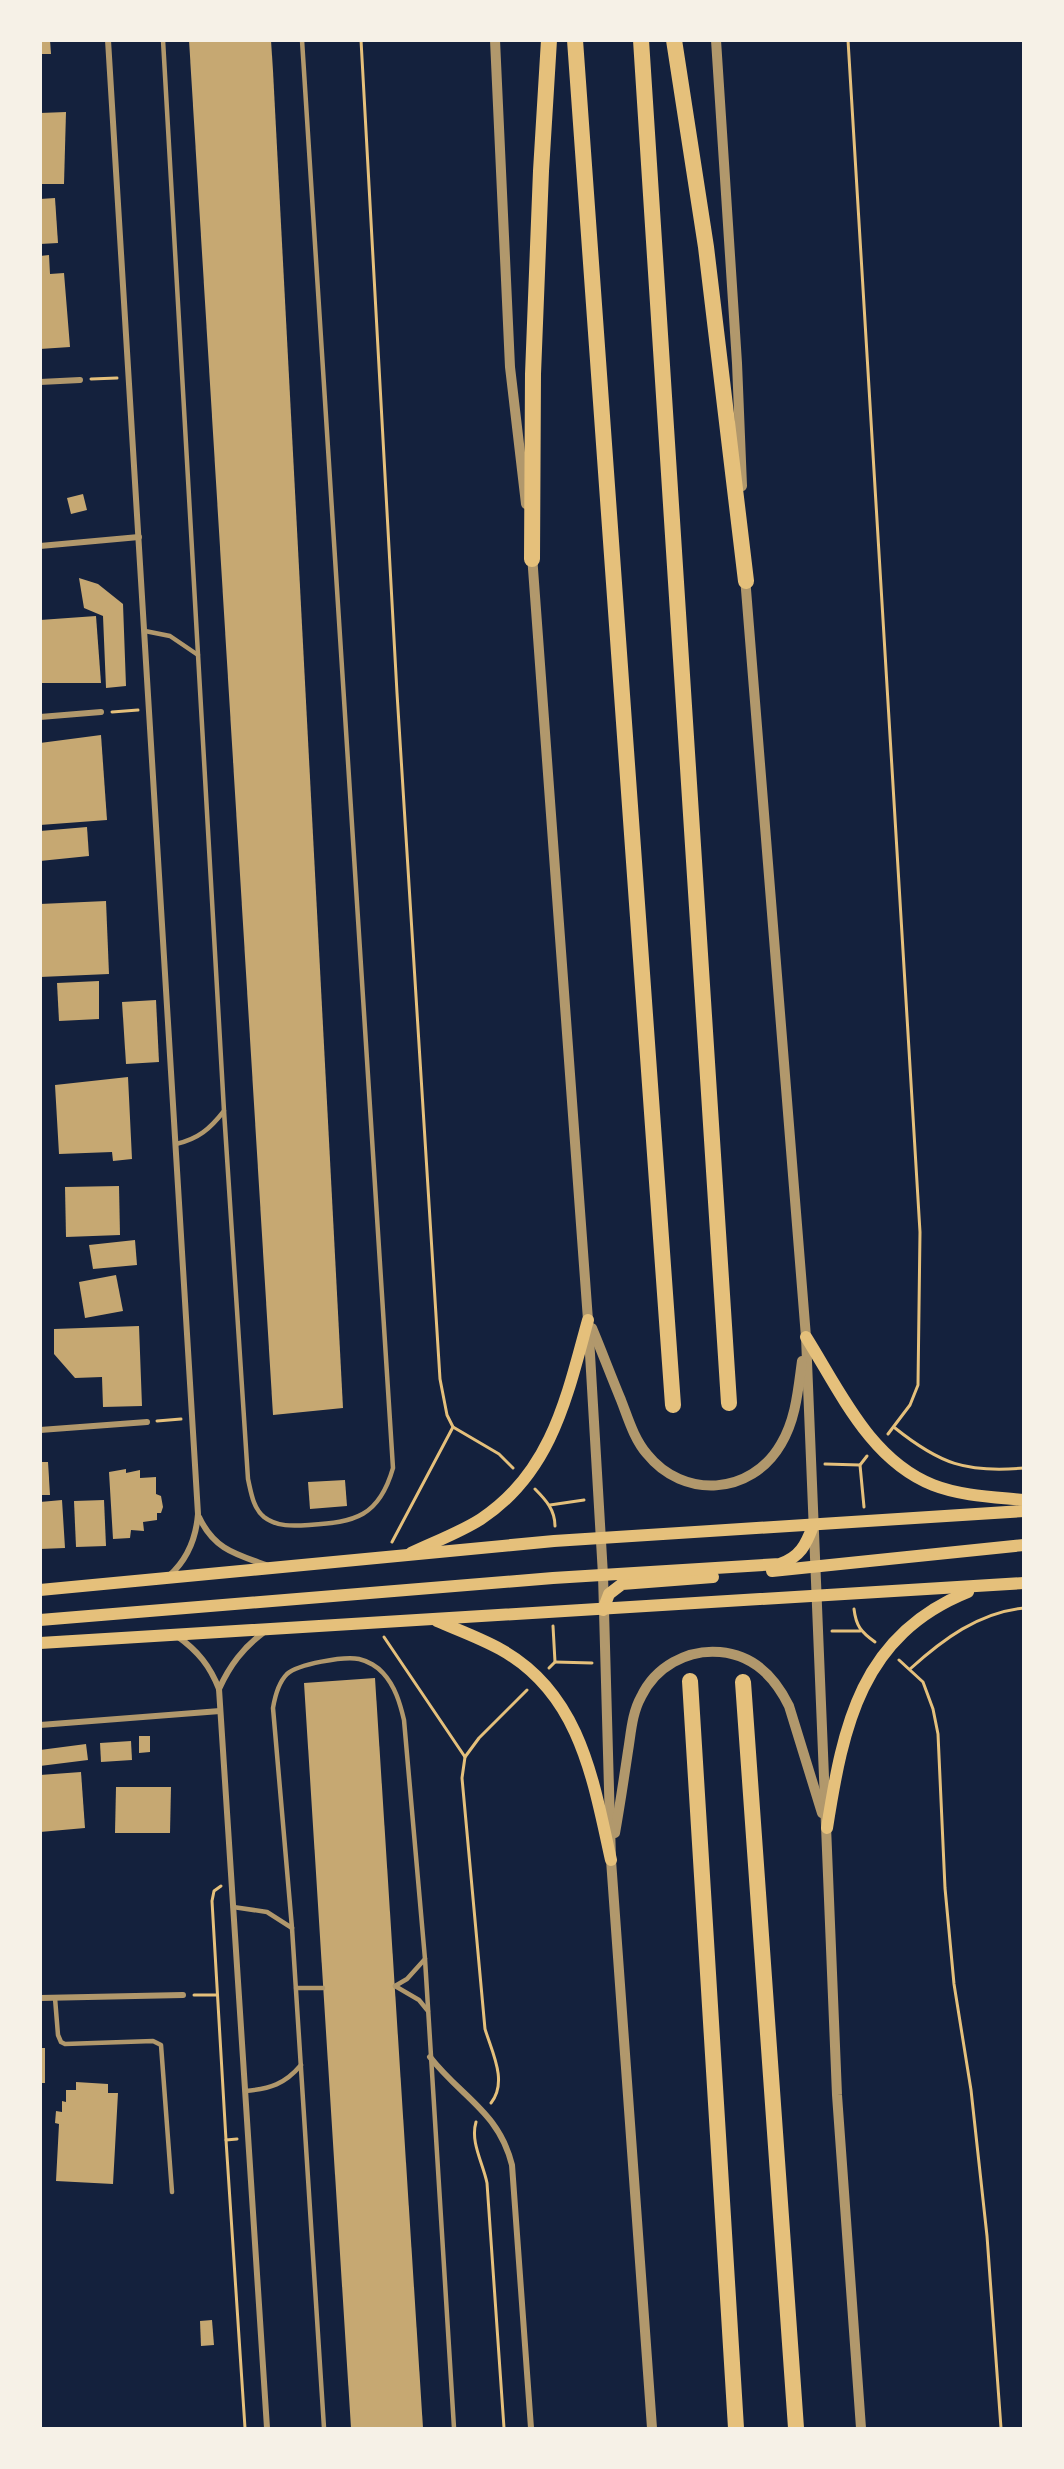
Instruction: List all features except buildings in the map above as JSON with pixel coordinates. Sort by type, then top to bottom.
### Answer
[{"type":"highway","points":[[532,559],[533,374],[549,40]]},
{"type":"highway","points":[[575,40],[673,1405]]},
{"type":"highway","points":[[641,40],[729,1402]]},
{"type":"highway","points":[[674,40],[706,247],[746,581]]},
{"type":"highway","points":[[690,1680],[736,2428]]},
{"type":"highway","points":[[743,1682],[795,2428]]},
{"type":"main road","points":[[400,1557],[480,1520],[503,1502],[526,1479],[555,1430],[588,1320]]},
{"type":"main road","points":[[806,1337],[864,1429],[888,1457],[909,1474],[934,1485],[965,1493],[1023,1500]]},
{"type":"main road","points":[[40,1590],[554,1541],[1023,1511]]},
{"type":"main road","points":[[40,1620],[603,1575],[780,1564],[801,1552],[808,1542],[813,1526]]},
{"type":"main road","points":[[603,1610],[611,1592],[626,1583],[815,1567],[1023,1545]]},
{"type":"main road","points":[[40,1643],[1023,1583]]},
{"type":"main road","points":[[827,1828],[838,1760],[846,1730],[862,1690],[886,1650],[939,1606],[969,1592],[987,1587]]},
{"type":"main road","points":[[432,1619],[501,1649],[539,1678],[572,1722],[583,1749],[611,1860]]},
{"type":"street","points":[[108,40],[198,1514],[193,1543],[182,1562],[167,1578]]},
{"type":"street","points":[[495,40],[510,367],[532,559],[588,1320],[603,1575],[611,1860],[652,2428]]},
{"type":"street","points":[[716,40],[737,363],[746,581],[806,1337],[837,2095],[861,2428]]},
{"type":"street","points":[[40,382],[80,380]]},
{"type":"street","points":[[40,546],[139,537]]},
{"type":"street","points":[[40,717],[101,712]]},
{"type":"street","points":[[588,1320],[630,1423],[645,1451],[664,1471],[675,1478],[698,1485],[723,1485],[736,1481],[749,1476],[772,1457],[792,1420],[806,1337]]},
{"type":"street","points":[[40,1430],[147,1422]]},
{"type":"street","points":[[198,1514],[204,1528],[216,1543],[225,1549],[271,1567]]},
{"type":"street","points":[[219,1689],[238,1654],[266,1630]]},
{"type":"street","points":[[177,1636],[203,1658],[219,1689],[267,2428]]},
{"type":"street","points":[[611,1860],[632,1726],[641,1696],[663,1668],[688,1655],[703,1652],[729,1653],[745,1658],[765,1670],[781,1690],[789,1706],[827,1828]]},
{"type":"street","points":[[40,1725],[220,1711]]},
{"type":"street","points":[[40,1998],[183,1995]]},
{"type":"street","points":[[430,2057],[501,2132],[512,2165],[531,2428]]},
{"type":"lane","points":[[163,40],[224,1111],[248,1479],[253,1502],[262,1516],[290,1527],[342,1523],[358,1518],[381,1497],[393,1468],[302,40]]},
{"type":"lane","points":[[145,631],[170,636],[198,655]]},
{"type":"lane","points":[[176,1144],[202,1134],[224,1111]]},
{"type":"lane","points":[[324,2428],[292,1928],[273,1708],[275,1696],[287,1674],[298,1667],[345,1659],[359,1659],[382,1672],[391,1683],[400,1702],[404,1720],[425,1959],[454,2428]]},
{"type":"lane","points":[[233,1907],[267,1912],[292,1928]]},
{"type":"lane","points":[[425,1959],[412,1974],[395,1986],[419,2000],[428,2010]]},
{"type":"lane","points":[[296,1988],[323,1988]]},
{"type":"lane","points":[[56,1998],[58,2035],[61,2042],[65,2044],[157,2041],[161,2045],[172,2192]]},
{"type":"lane","points":[[245,2091],[276,2086],[293,2075],[301,2065]]},
{"type":"path","points":[[361,40],[397,693],[440,1379],[447,1415],[453,1427],[499,1454],[550,1505],[555,1519],[554,1541]]},
{"type":"path","points":[[848,40],[920,1232],[918,1385],[910,1405],[895,1428],[860,1465],[865,1522]]},
{"type":"path","points":[[80,380],[129,377]]},
{"type":"path","points":[[101,712],[150,709]]},
{"type":"path","points":[[147,1422],[192,1418]]},
{"type":"path","points":[[384,1558],[453,1427]]},
{"type":"path","points":[[895,1428],[920,1448],[944,1461],[970,1468],[995,1470],[1023,1468]]},
{"type":"path","points":[[811,1463],[860,1465]]},
{"type":"path","points":[[550,1505],[599,1497]]},
{"type":"path","points":[[853,1595],[855,1621],[860,1631],[910,1669],[923,1682],[933,1710],[938,1734],[947,1909],[954,1984],[971,2090],[987,2236],[1001,2428]]},
{"type":"path","points":[[910,1669],[943,1641],[967,1625],[1023,1608]]},
{"type":"path","points":[[553,1613],[555,1662]]},
{"type":"path","points":[[375,1623],[465,1757]]},
{"type":"path","points":[[818,1631],[860,1631]]},
{"type":"path","points":[[504,2428],[487,2183],[473,2138],[475,2123],[482,2110],[493,2102],[499,2089],[497,2067],[485,2029],[462,1778],[465,1757],[479,1738],[555,1662],[605,1663]]},
{"type":"path","points":[[231,1884],[221,1886],[214,1891],[212,1901],[216,1995],[245,2428]]},
{"type":"path","points":[[183,1995],[216,1995]]},
{"type":"path","points":[[226,2140],[248,2138]]}]
